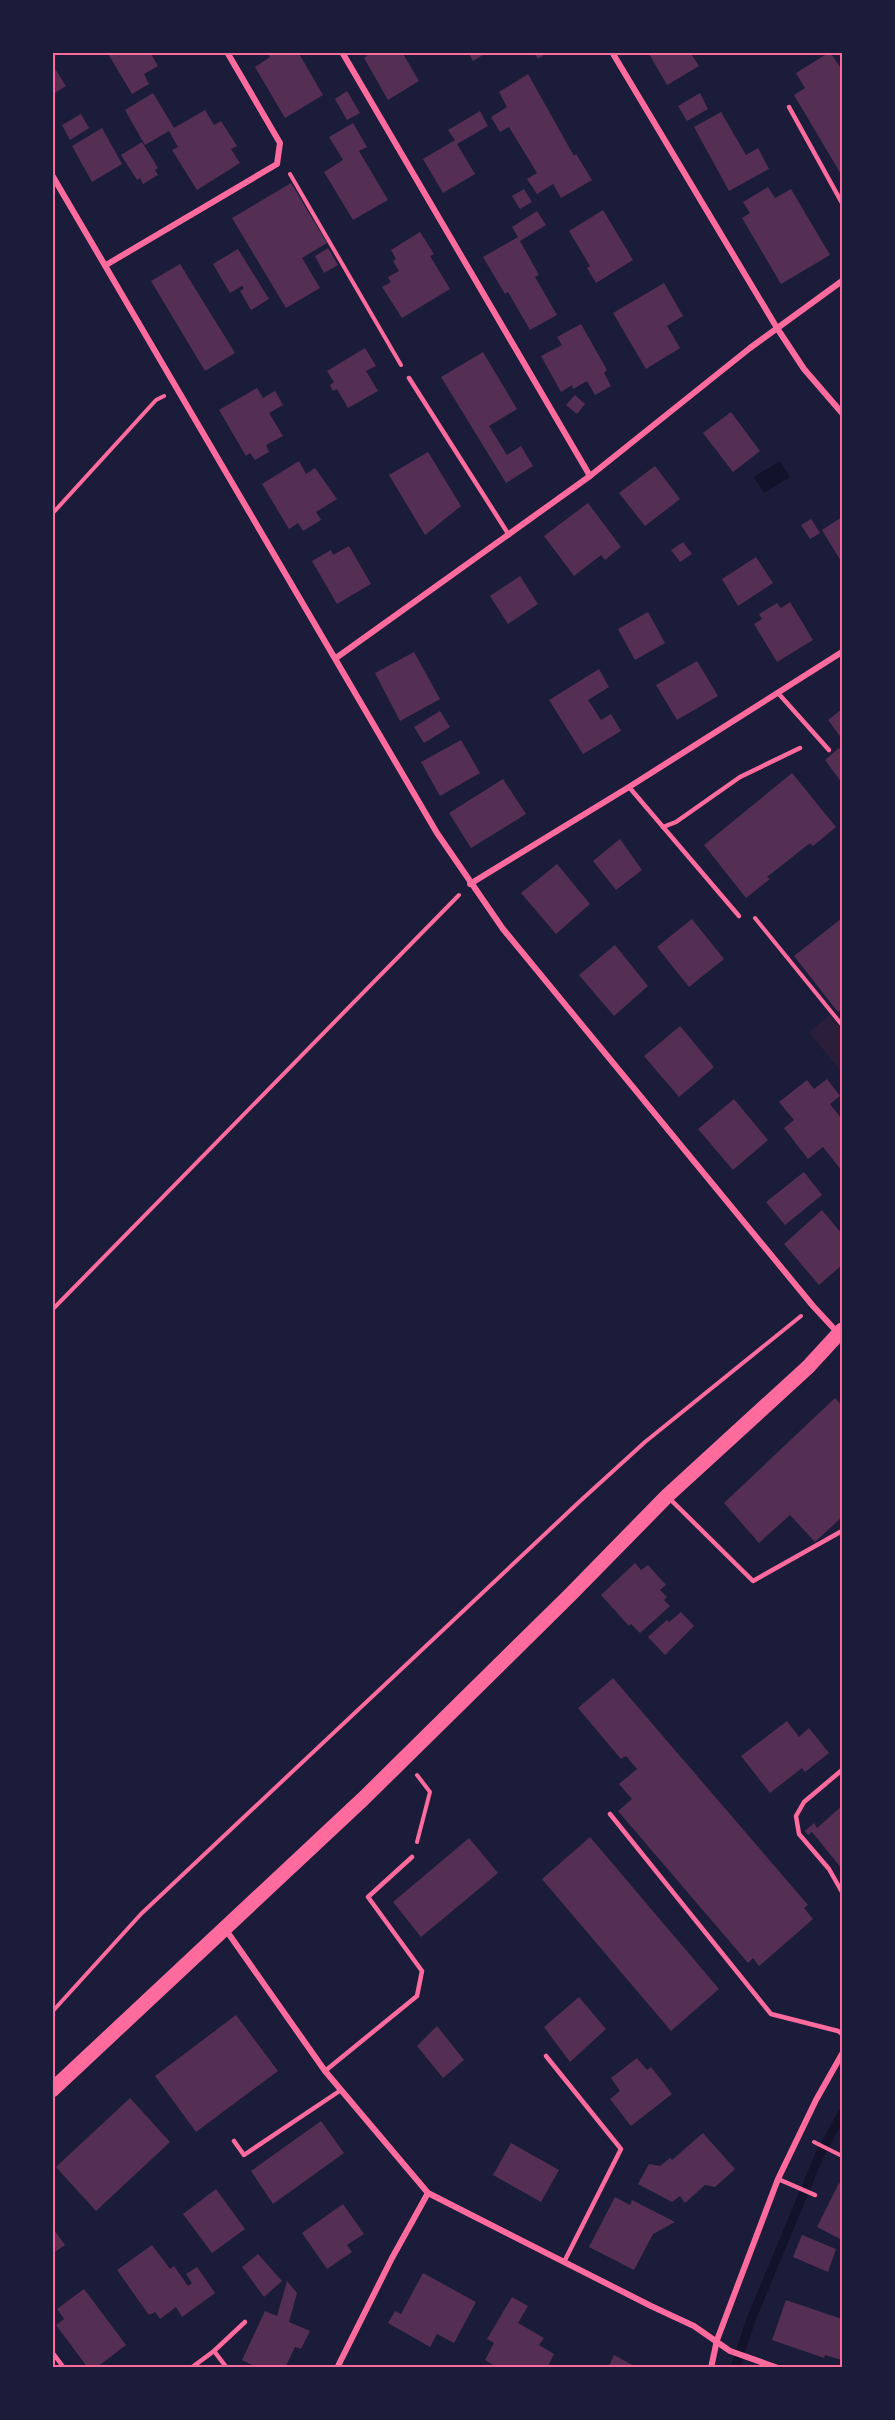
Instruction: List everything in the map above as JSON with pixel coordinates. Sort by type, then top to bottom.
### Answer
[{"type":"main road","points":[[52,2090],[226,1930],[363,1799],[667,1496],[841,1333]]},
{"type":"street","points":[[106,265],[277,164],[280,143],[227,52]]},
{"type":"street","points":[[342,52],[590,476]]},
{"type":"street","points":[[612,52],[777,328],[804,369],[843,413]]},
{"type":"street","points":[[52,175],[437,833],[470,884],[503,929],[813,1306],[841,1333]]},
{"type":"street","points":[[336,658],[590,476],[777,328],[843,281]]},
{"type":"street","points":[[470,884],[843,652]]},
{"type":"street","points":[[226,1930],[325,2071],[428,2193],[694,2326],[730,2351],[778,2367]]},
{"type":"street","points":[[711,2367],[717,2340],[778,2179],[816,2100],[843,2054]]},
{"type":"street","points":[[337,2367],[428,2193]]},
{"type":"lane","points":[[789,107],[843,203]]},
{"type":"lane","points":[[409,378],[509,535]]},
{"type":"lane","points":[[778,693],[829,750]]},
{"type":"lane","points":[[663,827],[676,822],[740,777],[800,748]]},
{"type":"lane","points":[[629,787],[738,916]]},
{"type":"lane","points":[[667,1496],[753,1581],[843,1531]]},
{"type":"lane","points":[[843,1770],[804,1802],[796,1816],[799,1834],[829,1869],[843,1893]]},
{"type":"lane","points":[[610,1814],[771,2014],[843,2034]]},
{"type":"lane","points":[[325,2071],[417,1996],[422,1971],[368,1897],[412,1857]]},
{"type":"lane","points":[[546,2056],[621,2149],[564,2262]]},
{"type":"lane","points":[[234,2140],[244,2155],[341,2090]]},
{"type":"lane","points":[[778,2179],[815,2195]]},
{"type":"lane","points":[[191,2367],[214,2351],[245,2322]]},
{"type":"lane","points":[[214,2351],[227,2367]]},
{"type":"lane","points":[[52,2352],[64,2367]]},
{"type":"path","points":[[277,164],[293,177],[409,378]]},
{"type":"path","points":[[52,514],[156,400],[177,387]]},
{"type":"path","points":[[52,1310],[470,884]]},
{"type":"path","points":[[752,914],[843,1025]]},
{"type":"path","points":[[52,2012],[141,1914],[578,1503],[645,1442],[813,1306]]},
{"type":"path","points":[[404,1758],[430,1792],[412,1857]]},
{"type":"path","points":[[814,2142],[840,2155]]},
{"type":"shaded area","points":[[780,461],[790,477],[764,493],[754,477]]},
{"type":"shaded area","points":[[830,1015],[842,1031],[842,1068],[840,1070],[809,1032]]},
{"type":"building","points":[[107,52],[150,52],[158,66],[144,74],[149,84],[132,94]]},
{"type":"building","points":[[267,52],[298,52],[323,95],[285,118],[255,67],[270,57]]},
{"type":"building","points":[[372,52],[402,52],[419,81],[388,100],[364,58]]},
{"type":"building","points":[[468,52],[488,52],[473,61]]},
{"type":"building","points":[[534,52],[548,52],[538,59]]},
{"type":"building","points":[[648,52],[690,52],[699,66],[667,85]]},
{"type":"building","points":[[830,52],[842,70],[842,176],[794,95],[805,88],[796,73]]},
{"type":"building","points":[[52,64],[66,86],[52,95]]},
{"type":"building","points":[[528,74],[574,156],[576,154],[592,180],[561,198],[553,184],[537,194],[527,179],[537,173],[509,127],[500,132],[491,117],[507,107],[499,92]]},
{"type":"building","points":[[347,91],[360,113],[347,120],[335,99]]},
{"type":"building","points":[[153,93],[174,128],[205,110],[214,125],[221,121],[237,146],[231,149],[240,163],[197,190],[172,150],[178,147],[169,131],[145,145],[125,110]]},
{"type":"building","points":[[700,93],[708,109],[687,121],[678,106]]},
{"type":"building","points":[[480,111],[488,126],[457,144],[475,174],[443,193],[423,159],[455,140],[448,130]]},
{"type":"building","points":[[721,112],[746,155],[758,148],[769,169],[729,191],[694,127]]},
{"type":"building","points":[[81,114],[89,128],[70,140],[62,125]]},
{"type":"building","points":[[353,123],[367,147],[359,151],[388,200],[353,220],[324,172],[343,160],[329,137]]},
{"type":"building","points":[[102,128],[122,164],[92,182],[72,146]]},
{"type":"building","points":[[142,142],[158,168],[155,170],[158,175],[143,184],[140,178],[137,180],[121,155]]},
{"type":"building","points":[[291,183],[327,243],[302,258],[320,288],[286,308],[232,218]]},
{"type":"building","points":[[768,187],[775,198],[791,189],[830,255],[781,284],[742,218],[750,213],[743,202]]},
{"type":"building","points":[[524,189],[532,202],[520,209],[512,196]]},
{"type":"building","points":[[603,210],[633,260],[596,283],[587,268],[590,266],[569,231]]},
{"type":"building","points":[[537,211],[546,225],[520,241],[539,275],[535,277],[557,315],[530,330],[508,292],[505,294],[483,257],[518,237],[512,227]]},
{"type":"building","points":[[420,232],[434,254],[430,256],[450,289],[402,318],[382,287],[391,282],[388,277],[399,271],[393,261],[396,259],[391,250]]},
{"type":"building","points":[[328,248],[338,265],[324,273],[315,256]]},
{"type":"building","points":[[238,249],[269,299],[251,310],[240,291],[244,288],[242,286],[230,293],[213,264]]},
{"type":"building","points":[[180,264],[235,353],[205,371],[151,281]]},
{"type":"building","points":[[664,283],[683,316],[667,326],[680,348],[646,369],[613,313]]},
{"type":"building","points":[[581,324],[607,370],[604,373],[611,386],[595,395],[587,381],[573,389],[572,385],[561,392],[541,356],[562,345],[557,337]]},
{"type":"building","points":[[365,348],[376,366],[366,371],[378,391],[348,408],[337,389],[333,391],[330,385],[334,382],[327,371]]},
{"type":"building","points":[[483,352],[517,409],[489,426],[507,455],[521,446],[533,466],[506,483],[441,377]]},
{"type":"building","points":[[257,388],[263,398],[275,391],[283,405],[269,413],[283,436],[266,445],[269,452],[255,460],[250,453],[246,456],[219,410]]},
{"type":"building","points":[[575,395],[585,404],[577,414],[566,405]]},
{"type":"building","points":[[731,412],[760,451],[733,472],[703,433]]},
{"type":"building","points":[[428,452],[461,506],[425,535],[389,475]]},
{"type":"building","points":[[299,461],[306,474],[315,468],[337,499],[316,512],[321,520],[303,531],[298,523],[289,529],[262,484]]},
{"type":"building","points":[[655,466],[680,499],[645,526],[619,493]]},
{"type":"building","points":[[588,503],[621,547],[605,560],[601,555],[574,576],[544,536]]},
{"type":"building","points":[[842,517],[842,563],[822,530]]},
{"type":"building","points":[[811,519],[820,533],[810,539],[801,525]]},
{"type":"building","points":[[683,542],[692,554],[680,562],[671,550]]},
{"type":"building","points":[[349,546],[371,584],[337,604],[312,561],[331,550],[333,555]]},
{"type":"building","points":[[756,557],[773,583],[738,606],[722,579]]},
{"type":"building","points":[[520,576],[538,604],[508,624],[490,596]]},
{"type":"building","points":[[790,602],[813,640],[777,662],[754,624],[762,619],[759,614],[777,603],[781,608]]},
{"type":"building","points":[[648,612],[665,643],[635,660],[618,629]]},
{"type":"building","points":[[414,652],[440,699],[400,721],[375,673]]},
{"type":"building","points":[[697,661],[718,696],[677,720],[656,685]]},
{"type":"building","points":[[599,669],[609,687],[588,700],[601,720],[611,714],[621,731],[583,754],[549,700]]},
{"type":"building","points":[[842,709],[842,739],[828,720]]},
{"type":"building","points":[[440,711],[450,727],[424,743],[414,727]]},
{"type":"building","points":[[461,740],[480,773],[440,796],[421,762]]},
{"type":"building","points":[[839,748],[842,753],[842,783],[825,760]]},
{"type":"building","points":[[792,773],[836,827],[813,846],[810,843],[767,877],[770,879],[746,898],[704,845]]},
{"type":"building","points":[[503,779],[526,814],[471,848],[449,813]]},
{"type":"building","points":[[620,839],[642,870],[616,890],[593,861]]},
{"type":"building","points":[[557,864],[590,904],[556,934],[521,893]]},
{"type":"building","points":[[842,918],[842,1009],[838,1012],[794,956]]},
{"type":"building","points":[[692,919],[724,959],[689,987],[657,947]]},
{"type":"building","points":[[615,945],[648,986],[614,1016],[579,975]]},
{"type":"building","points":[[680,1026],[714,1067],[679,1097],[644,1056]]},
{"type":"building","points":[[827,1079],[840,1096],[830,1104],[842,1119],[842,1171],[823,1147],[808,1159],[784,1128],[794,1120],[779,1102],[807,1080],[814,1089]]},
{"type":"building","points":[[734,1099],[768,1140],[733,1170],[698,1129]]},
{"type":"building","points":[[804,1172],[822,1195],[785,1225],[766,1202]]},
{"type":"building","points":[[822,1210],[842,1234],[842,1265],[819,1285],[784,1244]]},
{"type":"building","points":[[835,1398],[842,1406],[842,1484],[840,1486],[842,1488],[842,1517],[815,1542],[790,1515],[759,1543],[724,1503]]},
{"type":"building","points":[[635,1563],[641,1570],[648,1565],[666,1585],[660,1590],[667,1597],[664,1600],[670,1606],[640,1633],[631,1624],[629,1626],[601,1595]]},
{"type":"building","points":[[681,1612],[694,1626],[665,1655],[648,1637],[667,1620],[669,1622]]},
{"type":"building","points":[[613,1678],[808,1905],[804,1908],[813,1919],[759,1966],[753,1958],[748,1963],[618,1811],[632,1799],[619,1784],[637,1769],[626,1756],[621,1759],[578,1708]]},
{"type":"building","points":[[787,1721],[799,1737],[809,1728],[829,1753],[805,1772],[802,1768],[770,1793],[741,1756]]},
{"type":"building","points":[[842,1806],[842,1869],[812,1832],[808,1835],[805,1831],[814,1823],[817,1828]]},
{"type":"building","points":[[590,1837],[719,1989],[671,2031],[542,1879]]},
{"type":"building","points":[[469,1838],[498,1873],[421,1937],[393,1902]]},
{"type":"building","points":[[579,1997],[606,2029],[570,2062],[544,2027]]},
{"type":"building","points":[[236,2015],[278,2071],[196,2132],[155,2076]]},
{"type":"building","points":[[437,2026],[464,2060],[443,2078],[417,2046]]},
{"type":"building","points":[[637,2058],[647,2070],[651,2067],[672,2094],[631,2126],[610,2099],[620,2091],[611,2078]]},
{"type":"building","points":[[130,2098],[170,2142],[96,2211],[56,2167]]},
{"type":"building","points":[[321,2121],[344,2153],[273,2204],[251,2171]]},
{"type":"building","points":[[703,2133],[735,2169],[715,2187],[705,2185],[685,2203],[680,2196],[672,2202],[638,2184],[649,2164],[660,2166],[670,2158],[672,2160]]},
{"type":"building","points":[[511,2143],[559,2170],[541,2202],[493,2175]]},
{"type":"building","points":[[839,2183],[842,2185],[842,2240],[817,2227]]},
{"type":"building","points":[[216,2189],[245,2229],[212,2253],[183,2214]]},
{"type":"building","points":[[615,2197],[630,2205],[632,2200],[675,2222],[653,2234],[634,2270],[589,2247]]},
{"type":"building","points":[[343,2204],[364,2234],[347,2245],[352,2252],[327,2269],[302,2233]]},
{"type":"building","points":[[52,2227],[65,2245],[52,2254]]},
{"type":"building","points":[[802,2235],[836,2249],[828,2272],[793,2257]]},
{"type":"building","points":[[152,2245],[170,2269],[174,2266],[188,2286],[192,2283],[186,2274],[197,2267],[215,2293],[182,2317],[176,2307],[160,2319],[155,2312],[149,2315],[117,2270]]},
{"type":"building","points":[[258,2254],[282,2281],[264,2297],[242,2267]]},
{"type":"building","points":[[423,2273],[476,2302],[454,2343],[437,2334],[430,2347],[388,2323],[395,2311],[401,2314]]},
{"type":"building","points":[[287,2281],[297,2293],[289,2322],[310,2331],[301,2349],[295,2347],[285,2368],[258,2368],[242,2360],[265,2311],[277,2316]]},
{"type":"building","points":[[84,2289],[126,2345],[96,2368],[88,2368],[56,2325],[64,2319],[57,2309]]},
{"type":"building","points":[[512,2297],[528,2306],[518,2323],[544,2338],[539,2345],[554,2354],[547,2368],[498,2368],[485,2360],[494,2343],[487,2339]]},
{"type":"building","points":[[786,2300],[842,2319],[842,2360],[825,2355],[824,2358],[772,2340]]},
{"type":"building","points":[[614,2355],[638,2368],[608,2368]]},
{"type":"waterway","points":[[735,2368],[750,2322],[820,2154],[842,2114]]}]
